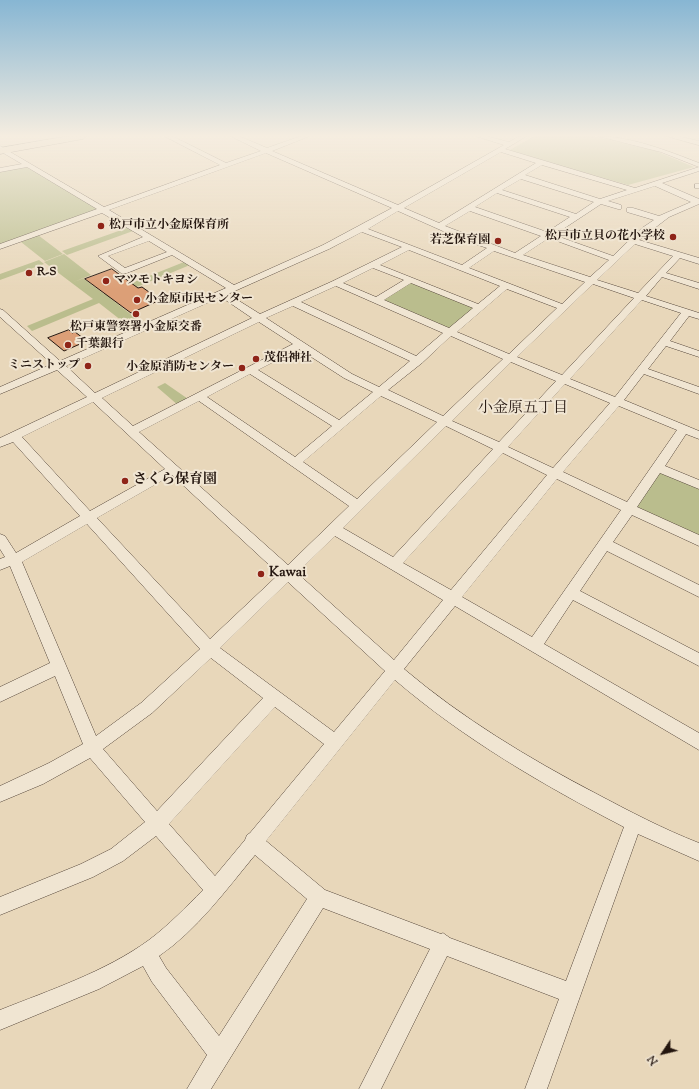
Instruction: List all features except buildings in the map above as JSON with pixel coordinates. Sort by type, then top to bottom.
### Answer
[{"type":"street","points":[[64,187],[233,288]]},
{"type":"street","points":[[0,248],[166,187]]},
{"type":"street","points":[[0,1020],[98,979],[146,953],[182,925],[215,890],[253,841],[555,473],[618,401],[664,342],[693,314],[493,248],[349,187]]},
{"type":"street","points":[[0,391],[326,247],[362,229],[435,187]]},
{"type":"street","points":[[440,226],[503,187]]},
{"type":"street","points":[[555,187],[618,207]]},
{"type":"street","points":[[625,187],[636,190]]},
{"type":"street","points":[[516,256],[601,201],[645,187]]},
{"type":"street","points":[[664,187],[698,202]]},
{"type":"street","points":[[497,191],[577,216]]},
{"type":"street","points":[[0,794],[30,782],[92,747],[116,732],[143,712],[633,241],[673,211],[698,202]]},
{"type":"street","points":[[468,208],[615,259]]},
{"type":"street","points":[[630,210],[659,220]]},
{"type":"street","points":[[362,229],[564,308]]},
{"type":"street","points":[[149,238],[102,256],[124,272],[173,252]]},
{"type":"street","points":[[633,241],[699,261]]},
{"type":"street","points":[[0,443],[259,318],[295,303],[409,247]]},
{"type":"street","points":[[463,268],[493,248]]},
{"type":"street","points":[[394,564],[678,255]]},
{"type":"street","points":[[373,265],[479,307]]},
{"type":"street","points":[[661,274],[699,286]]},
{"type":"street","points":[[376,301],[410,280]]},
{"type":"street","points":[[336,283],[510,358],[699,435]]},
{"type":"street","points":[[295,463],[418,361],[450,331],[506,285]]},
{"type":"street","points":[[221,293],[348,376],[699,540]]},
{"type":"street","points":[[295,303],[418,361]]},
{"type":"street","points":[[0,312],[288,574],[394,669],[428,697],[504,750],[559,783],[634,822],[697,847]]},
{"type":"street","points":[[664,342],[699,354]]},
{"type":"street","points":[[132,431],[299,345]]},
{"type":"street","points":[[251,370],[340,425]]},
{"type":"street","points":[[643,370],[699,391]]},
{"type":"street","points":[[199,396],[358,506]]},
{"type":"street","points":[[534,646],[684,429]]},
{"type":"street","points":[[14,436],[210,649],[335,742]]},
{"type":"street","points":[[658,468],[699,485]]},
{"type":"street","points":[[9,561],[89,518],[174,469]]},
{"type":"street","points":[[334,529],[699,742]]},
{"type":"street","points":[[0,539],[58,667],[92,747],[156,824],[215,890]]},
{"type":"street","points":[[605,544],[699,591]]},
{"type":"street","points":[[572,593],[699,660]]},
{"type":"street","points":[[0,695],[58,667]]},
{"type":"street","points":[[0,906],[87,871],[117,855],[156,824],[275,696]]},
{"type":"street","points":[[536,1089],[634,822]]},
{"type":"street","points":[[253,841],[319,897],[443,943],[570,993]]},
{"type":"street","points":[[198,1089],[290,946],[319,897]]},
{"type":"street","points":[[370,1089],[443,943]]},
{"type":"street","points":[[146,953],[159,975],[220,1054]]},
{"type":"green space","points":[[0,187],[64,187],[103,210],[0,247]]},
{"type":"green space","points":[[127,228],[133,231],[67,255],[62,251]]},
{"type":"green space","points":[[38,235],[63,254],[45,261],[21,242]]},
{"type":"green space","points":[[64,254],[91,275],[83,278],[104,294],[184,262],[190,265],[110,298],[142,323],[131,328],[99,303],[32,331],[27,326],[93,299],[44,262]]},
{"type":"green space","points":[[39,260],[44,264],[0,280],[0,274]]},
{"type":"green space","points":[[411,282],[476,309],[450,331],[384,300]]},
{"type":"green space","points":[[165,383],[191,401],[179,406],[157,387]]},
{"type":"green space","points":[[659,473],[664,473],[699,488],[699,536],[637,506]]},
{"type":"place","name":"松戸市立小金原保育所","points":[[101,226]]},
{"type":"place","name":"松戸市立貝の花小学校","points":[[673,237]]},
{"type":"place","name":"若芝保育園","points":[[498,241]]},
{"type":"place","name":"R-S","points":[[29,273]]},
{"type":"place","name":"マツモトキヨシ","points":[[106,281]]},
{"type":"place","name":"小金原市民センター","points":[[137,300]]},
{"type":"place","name":"松戸東警察署小金原交番","points":[[136,314]]},
{"type":"place","name":"千葉銀行","points":[[68,345]]},
{"type":"place","name":"茂侶神社","points":[[256,359]]},
{"type":"place","name":"ミニストップ","points":[[88,366]]},
{"type":"place","name":"小金原消防センター","points":[[242,368]]},
{"type":"place","name":"さくら保育園","points":[[125,481]]},
{"type":"place","name":"Kawai","points":[[261,574]]},
{"type":"district","name":"小金原五丁目","points":[[523,409]]}]
